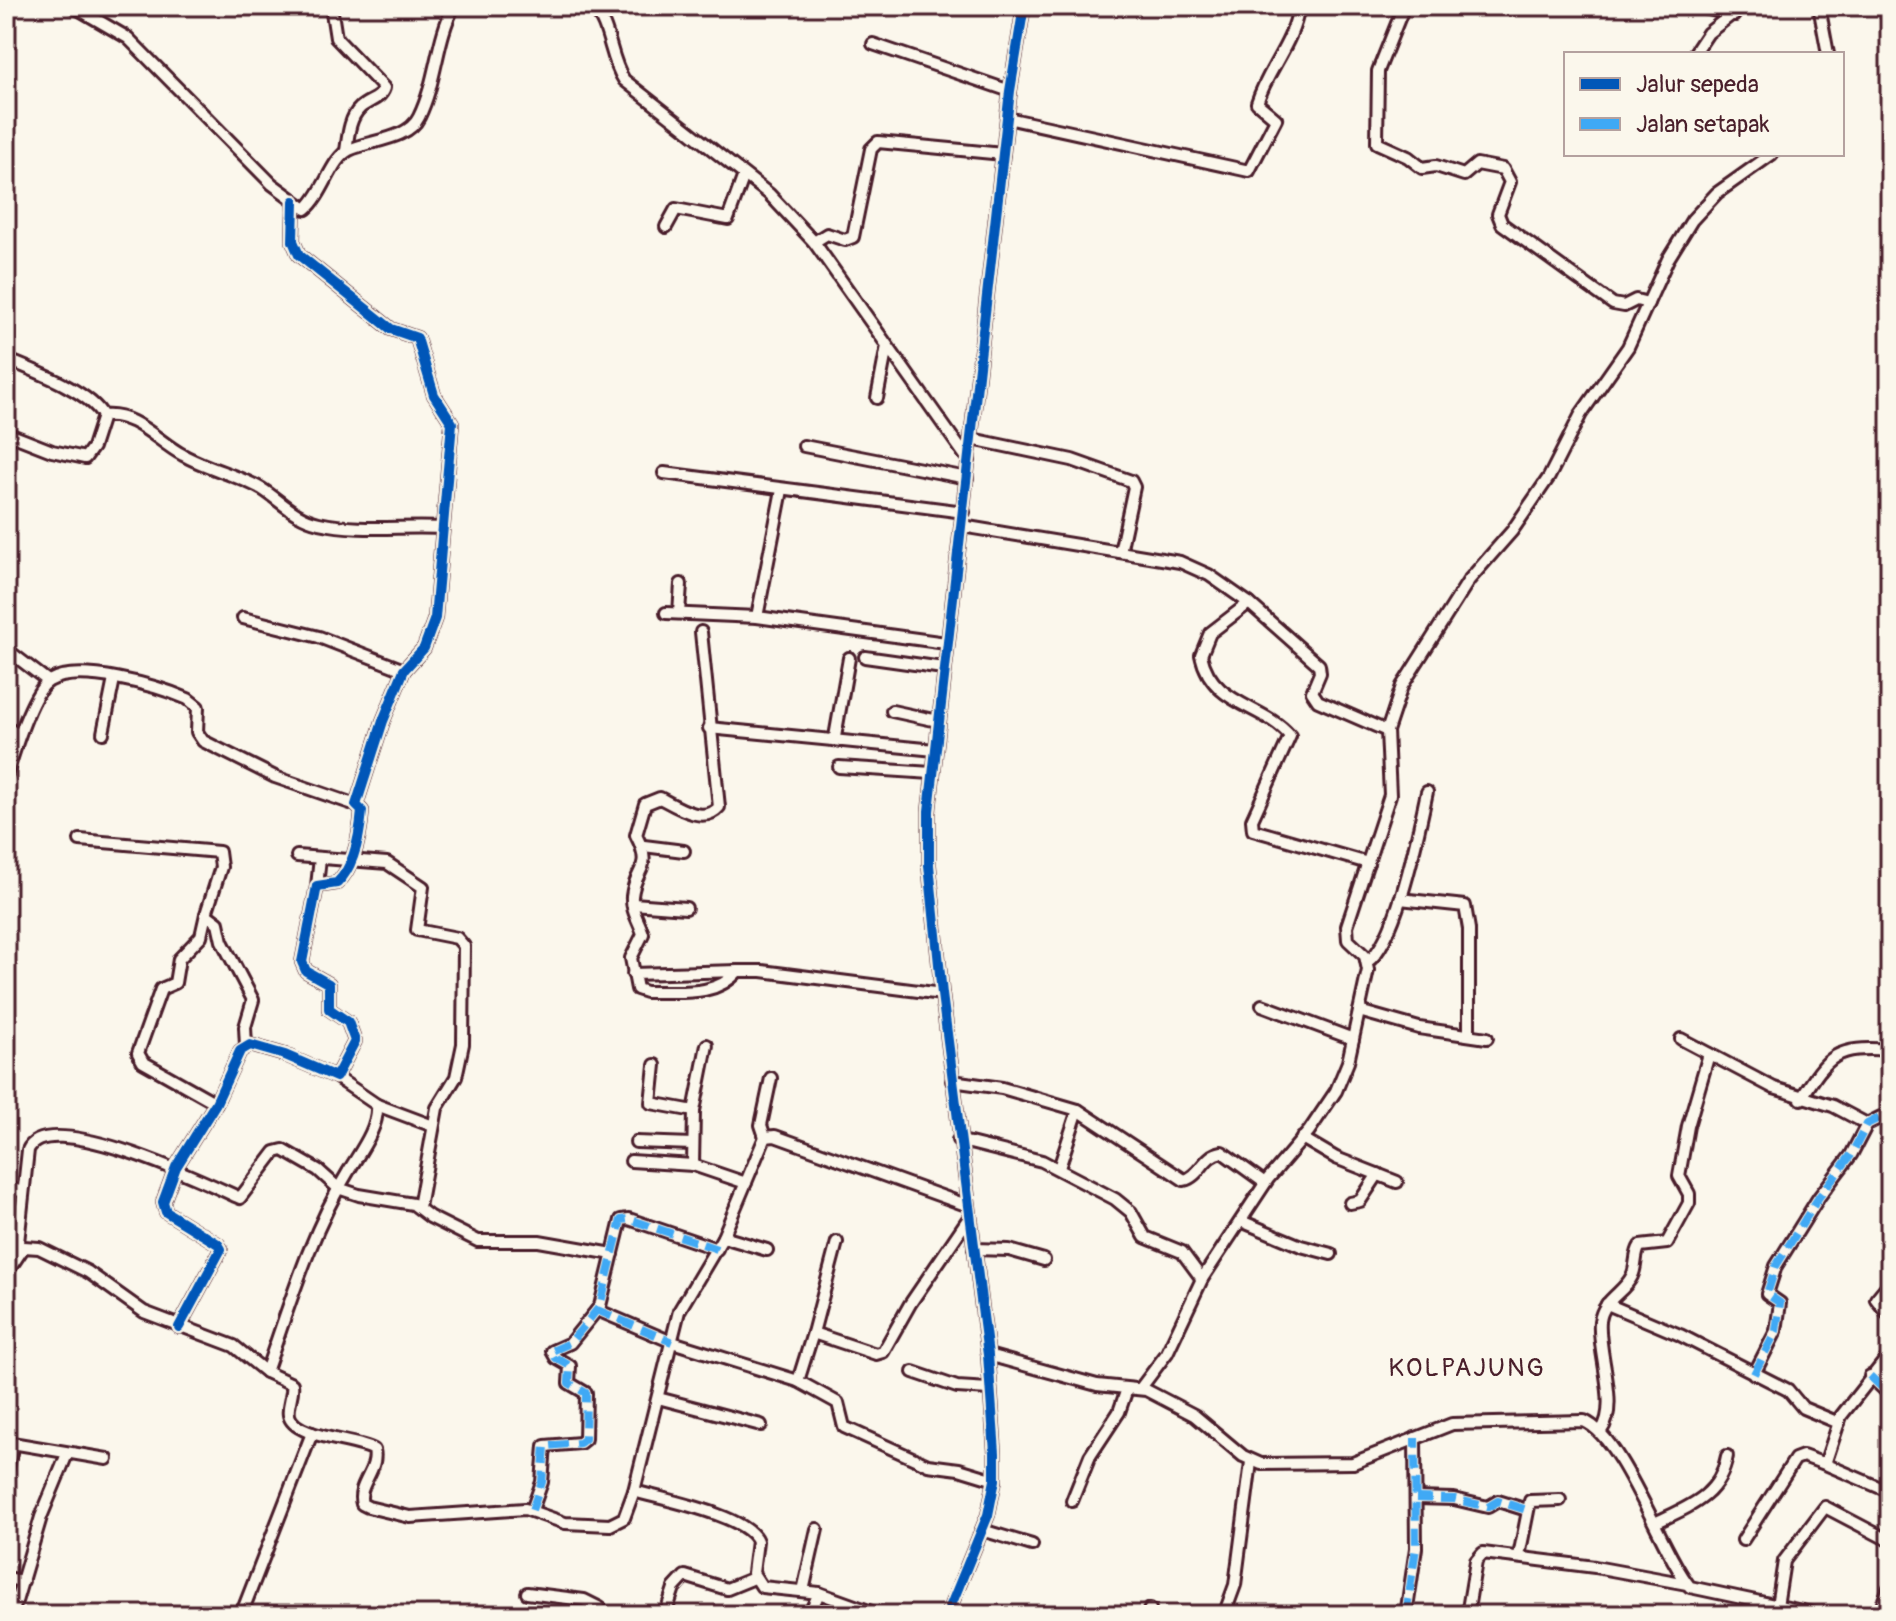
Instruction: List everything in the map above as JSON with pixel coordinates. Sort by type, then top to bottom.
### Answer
[{"type":"main road","points":[[1879,1615],[1890,1588]]},
{"type":"street","points":[[73,6],[128,38],[272,184],[308,208],[346,151],[354,115],[381,95],[384,88],[336,38],[331,6]]},
{"type":"street","points":[[346,151],[403,132],[416,122],[438,64],[442,30],[454,6]]},
{"type":"street","points":[[592,6],[604,24],[617,68],[624,80],[787,212],[814,242],[969,461]]},
{"type":"street","points":[[947,1615],[982,1530],[995,1480],[988,1355],[958,1140],[929,865],[932,773],[946,643],[969,527],[964,512],[967,478],[1010,91],[1024,6]]},
{"type":"street","points":[[1007,118],[1249,171],[1276,119],[1257,103],[1267,76],[1283,56],[1299,6]]},
{"type":"street","points":[[1404,6],[1378,71],[1377,143],[1408,157],[1422,168],[1436,166],[1464,175],[1477,164],[1503,169],[1510,182],[1498,214],[1502,224],[1613,304],[1624,306],[1636,300],[1648,303]]},
{"type":"street","points":[[1819,6],[1828,52]]},
{"type":"street","points":[[1704,8],[1730,10]]},
{"type":"street","points":[[1695,52],[1730,10]]},
{"type":"street","points":[[873,44],[1010,91]]},
{"type":"street","points":[[814,242],[827,234],[845,240],[853,237],[871,149],[878,142],[1003,154]]},
{"type":"street","points":[[1367,962],[1350,943],[1347,926],[1391,786],[1387,731],[1402,686],[1469,580],[1512,531],[1549,477],[1581,414],[1628,347],[1692,220],[1726,185],[1769,156]]},
{"type":"street","points":[[666,227],[676,209],[728,219],[744,175]]},
{"type":"street","points":[[294,201],[293,241],[299,255],[391,329],[417,338],[434,395],[452,423],[440,528],[435,618],[424,648],[404,670],[383,721],[356,805]]},
{"type":"street","points":[[877,398],[887,346]]},
{"type":"street","points":[[6,359],[71,390],[93,403],[103,416]]},
{"type":"street","points":[[103,416],[113,415],[141,426],[176,451],[263,490],[287,509],[315,523],[355,529],[396,526],[440,528]]},
{"type":"street","points":[[7,436],[85,458],[93,447],[103,416]]},
{"type":"street","points":[[972,439],[1072,460],[1131,481],[1134,487],[1120,552]]},
{"type":"street","points":[[804,446],[967,478]]},
{"type":"street","points":[[664,473],[964,512]]},
{"type":"street","points":[[757,617],[782,490]]},
{"type":"street","points":[[969,527],[1180,562],[1209,575],[1249,603],[1319,665],[1320,673],[1312,692],[1318,701],[1387,731]]},
{"type":"street","points":[[679,613],[681,584]]},
{"type":"street","points":[[1249,603],[1206,636],[1201,655],[1219,689],[1290,736],[1252,820],[1253,830],[1368,863]]},
{"type":"street","points":[[666,613],[757,617],[946,643]]},
{"type":"street","points":[[243,618],[319,637],[404,670]]},
{"type":"street","points":[[701,632],[719,803],[717,811],[688,812],[660,798],[645,804],[636,835],[644,846],[642,874],[634,888],[633,904],[643,934],[632,951],[633,974],[637,989],[646,992],[718,989],[738,971]]},
{"type":"street","points":[[6,649],[48,681],[87,673],[188,699],[198,707],[197,732],[203,741],[275,777],[356,805],[362,811],[351,861],[337,883],[317,886]]},
{"type":"street","points":[[865,657],[943,668]]},
{"type":"street","points":[[835,737],[849,658]]},
{"type":"street","points":[[103,733],[114,679]]},
{"type":"street","points":[[6,777],[19,735],[48,681]]},
{"type":"street","points":[[892,711],[938,721]]},
{"type":"street","points":[[6,727],[19,735]]},
{"type":"street","points":[[709,728],[835,737],[935,750]]},
{"type":"street","points":[[839,767],[932,773]]},
{"type":"street","points":[[1140,1389],[1174,1340],[1202,1279],[1265,1183],[1336,1091],[1353,1039],[1367,962],[1382,944],[1400,899],[1427,792]]},
{"type":"street","points":[[80,840],[219,852],[221,867],[201,936],[179,959],[175,983],[161,989],[138,1053],[143,1062],[216,1103]]},
{"type":"street","points":[[644,846],[684,851]]},
{"type":"street","points":[[297,856],[393,864],[421,883],[417,930],[457,938],[464,946],[463,1044],[456,1077],[437,1108],[419,1207]]},
{"type":"street","points":[[320,858],[302,962],[306,971],[329,984],[329,1009],[348,1022],[355,1041],[336,1077]]},
{"type":"street","points":[[1400,899],[1465,906],[1469,929],[1469,1035]]},
{"type":"street","points":[[633,904],[686,908]]},
{"type":"street","points":[[179,1327],[221,1249],[218,1244],[166,1212],[164,1195],[176,1167],[216,1103],[240,1051],[246,1046],[251,995],[222,941],[218,923],[206,914]]},
{"type":"street","points":[[633,974],[762,971],[942,994]]},
{"type":"street","points":[[1262,1005],[1353,1039]]},
{"type":"street","points":[[1359,1011],[1410,1026],[1487,1038]]},
{"type":"street","points":[[1681,1039],[1801,1099],[1833,1106],[1867,1124]]},
{"type":"street","points":[[693,1165],[694,1111],[707,1045]]},
{"type":"street","points":[[246,1046],[285,1055],[336,1077],[377,1105],[433,1126]]},
{"type":"street","points":[[1801,1099],[1827,1060],[1837,1052],[1848,1049],[1890,1050]]},
{"type":"street","points":[[1601,1431],[1608,1418],[1609,1405],[1600,1320],[1607,1304],[1633,1275],[1640,1246],[1667,1243],[1686,1212],[1689,1194],[1679,1176],[1688,1126],[1709,1054]]},
{"type":"street","points":[[655,1065],[651,1103],[694,1111]]},
{"type":"street","points":[[17,1252],[31,1245],[39,1248],[88,1272],[125,1302],[179,1327],[234,1346],[266,1372],[292,1384],[289,1418],[312,1433],[374,1450],[375,1461],[360,1495],[362,1504],[396,1516],[532,1510],[557,1522],[610,1525],[624,1518],[634,1491],[679,1311],[723,1237],[765,1137],[761,1125],[771,1078]]},
{"type":"street","points":[[952,1081],[1002,1088],[1078,1110],[1184,1180],[1193,1177],[1208,1157],[1222,1152],[1265,1183]]},
{"type":"street","points":[[266,1372],[294,1291],[338,1188],[375,1123],[377,1105]]},
{"type":"street","points":[[1059,1168],[1078,1110]]},
{"type":"street","points":[[1754,1374],[1778,1324],[1780,1303],[1767,1294],[1776,1266],[1819,1197],[1851,1155],[1867,1124],[1881,1117],[1890,1122]]},
{"type":"street","points":[[765,1137],[775,1136],[966,1205]]},
{"type":"street","points":[[6,1273],[17,1252],[30,1144],[56,1137],[92,1142],[176,1167],[240,1198],[275,1152],[283,1150],[318,1170],[338,1188],[419,1207],[430,1217],[478,1241],[539,1241],[613,1254]]},
{"type":"street","points":[[1302,1138],[1336,1158],[1397,1182]]},
{"type":"street","points":[[958,1140],[1021,1154],[1059,1168],[1127,1207],[1145,1237],[1182,1252],[1202,1279]]},
{"type":"street","points":[[636,1142],[693,1144]]},
{"type":"street","points":[[631,1161],[693,1165],[746,1183]]},
{"type":"street","points":[[1350,1203],[1362,1198],[1378,1174]]},
{"type":"street","points":[[6,1187],[23,1192]]},
{"type":"street","points":[[532,1510],[542,1482],[545,1446],[580,1443],[585,1436],[586,1393],[570,1385],[570,1366],[556,1358],[552,1351],[570,1343],[585,1319],[597,1310],[619,1223],[624,1218],[717,1249]]},
{"type":"street","points":[[813,1333],[876,1354],[883,1352],[910,1304],[968,1219]]},
{"type":"street","points":[[1241,1221],[1301,1246],[1331,1254]]},
{"type":"street","points":[[723,1237],[767,1250]]},
{"type":"street","points":[[1890,1237],[1890,1246]]},
{"type":"street","points":[[798,1381],[837,1242]]},
{"type":"street","points":[[974,1249],[1009,1250],[1044,1260]]},
{"type":"street","points":[[1890,1282],[1876,1299],[1890,1317]]},
{"type":"street","points":[[1607,1304],[1680,1335],[1792,1392],[1803,1408],[1839,1423]]},
{"type":"street","points":[[597,1310],[672,1342],[798,1381],[838,1403],[844,1427],[931,1466],[959,1469],[995,1480]]},
{"type":"street","points":[[1825,1464],[1839,1423],[1870,1376],[1890,1354]]},
{"type":"street","points":[[988,1355],[1097,1385],[1140,1389],[1201,1419],[1251,1462],[1353,1463],[1443,1425],[1575,1420],[1601,1431],[1657,1522],[1687,1584]]},
{"type":"street","points":[[913,1372],[957,1387],[989,1389]]},
{"type":"street","points":[[1870,1376],[1890,1395]]},
{"type":"street","points":[[1072,1501],[1090,1456],[1119,1412],[1127,1389]]},
{"type":"street","points":[[658,1398],[761,1425]]},
{"type":"street","points":[[241,1615],[312,1433]]},
{"type":"street","points":[[1406,1615],[1416,1548],[1415,1438]]},
{"type":"street","points":[[6,1475],[10,1443],[107,1459]]},
{"type":"street","points":[[12,1615],[41,1517],[67,1454]]},
{"type":"street","points":[[1657,1522],[1696,1503],[1716,1488],[1727,1456]]},
{"type":"street","points":[[1743,1540],[1795,1459],[1803,1456],[1890,1492]]},
{"type":"street","points":[[1224,1615],[1235,1585],[1251,1462]]},
{"type":"street","points":[[634,1491],[711,1513],[749,1529],[757,1541],[754,1578]]},
{"type":"street","points":[[1416,1498],[1454,1499],[1488,1507],[1498,1501],[1527,1510]]},
{"type":"street","points":[[1519,1556],[1527,1510],[1533,1498],[1560,1500]]},
{"type":"street","points":[[1779,1609],[1784,1561],[1825,1507],[1890,1541]]},
{"type":"street","points":[[809,1615],[817,1529]]},
{"type":"street","points":[[982,1530],[1032,1545]]},
{"type":"street","points":[[1467,1615],[1478,1555],[1490,1552],[1687,1584],[1703,1592],[1821,1615]]},
{"type":"street","points":[[665,1615],[674,1588],[685,1576],[727,1589],[754,1578]]},
{"type":"street","points":[[6,1578],[23,1581]]},
{"type":"street","points":[[754,1578],[768,1589],[810,1592],[880,1615]]},
{"type":"street","points":[[527,1593],[584,1600],[600,1608],[602,1615]]},
{"type":"marked path","points":[[1754,1374],[1776,1331],[1780,1303],[1767,1294],[1776,1266],[1819,1197],[1851,1155],[1867,1124],[1881,1117],[1890,1122]]},
{"type":"marked path","points":[[532,1510],[542,1482],[545,1446],[580,1443],[585,1439],[586,1393],[569,1383],[570,1366],[556,1358],[552,1351],[570,1343],[600,1306],[621,1220],[629,1219],[717,1249]]},
{"type":"marked path","points":[[597,1310],[672,1342]]},
{"type":"marked path","points":[[1870,1376],[1890,1395]]},
{"type":"marked path","points":[[1406,1615],[1416,1548],[1415,1438]]},
{"type":"marked path","points":[[1416,1498],[1454,1499],[1488,1507],[1498,1501],[1527,1510]]},
{"type":"cycle path","points":[[947,1615],[988,1515],[995,1480],[995,1453],[988,1355],[942,994],[929,865],[929,811],[1010,91],[1024,6]]},
{"type":"cycle path","points":[[179,1327],[221,1249],[218,1244],[166,1212],[163,1202],[176,1167],[216,1103],[240,1051],[250,1045],[285,1055],[336,1077],[355,1041],[348,1022],[329,1009],[329,984],[306,971],[302,962],[317,886],[337,883],[352,859],[362,811],[356,805],[383,721],[404,670],[424,648],[435,618],[452,423],[434,395],[417,338],[391,329],[299,255],[293,241],[294,201]]},
{"type":"district","name":"KOLPAJUNG","points":[[1467,1367]]}]
